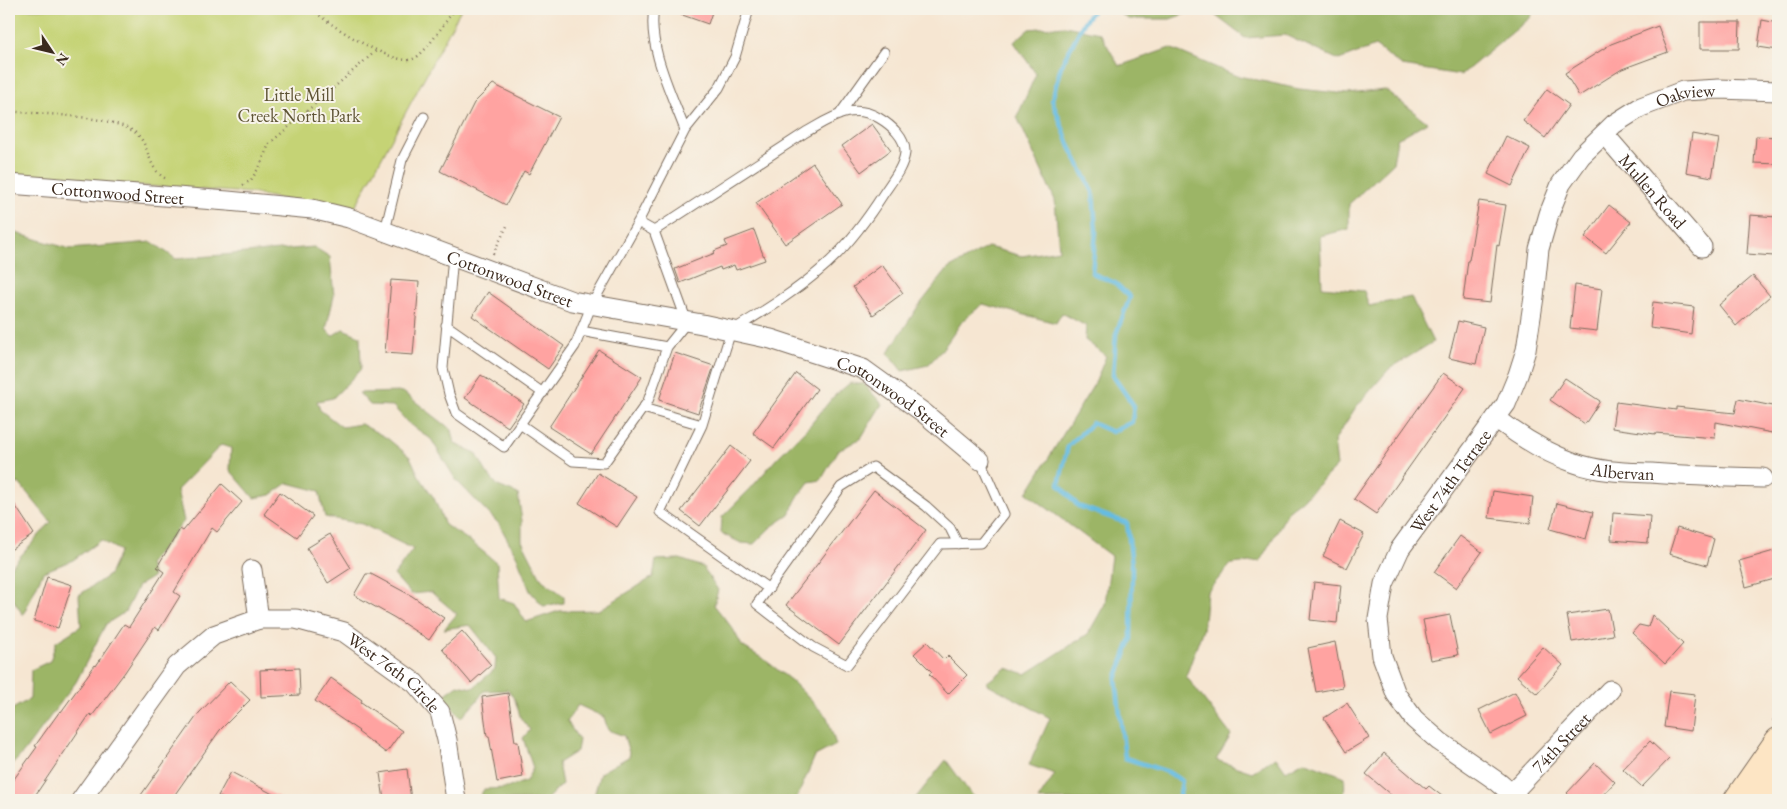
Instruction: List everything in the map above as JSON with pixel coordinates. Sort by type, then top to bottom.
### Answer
[{"type":"main road","points":[[1737,800],[1778,741]]},
{"type":"main road","points":[[1762,800],[1778,776]]},
{"type":"street","name":"Oakview","points":[[1604,134],[1614,124],[1641,107],[1684,91],[1719,89],[1778,91]]},
{"type":"street","name":"Mullen Road","points":[[1604,134],[1702,247]]},
{"type":"street","name":"West 74th Terrace","points":[[1515,797],[1414,719],[1396,694],[1382,656],[1378,619],[1384,584],[1400,549],[1506,404],[1526,350],[1539,249],[1549,214],[1561,184],[1581,156],[1604,134]]},
{"type":"street","name":"Cottonwood Street","points":[[9,184],[312,209],[349,218],[572,301],[771,339],[863,369],[924,413],[980,460]]},
{"type":"street","name":"Albervan","points":[[1496,418],[1515,433],[1544,450],[1575,463],[1602,470],[1704,477],[1762,478]]},
{"type":"street","points":[[252,570],[259,620]]},
{"type":"street","name":"West 76th Circle","points":[[85,799],[178,666],[214,635],[259,620],[296,619],[344,632],[415,683],[440,712],[447,740],[456,800]]},
{"type":"street","name":"74th Street","points":[[1515,797],[1610,690]]},
{"type":"lane","points":[[654,9],[652,18],[654,46],[685,130]]},
{"type":"lane","points":[[453,256],[442,368],[456,413],[504,447],[575,346],[592,304],[638,222],[685,130],[716,93],[735,57],[749,9]]},
{"type":"lane","points":[[838,115],[884,52]]},
{"type":"lane","points":[[654,231],[806,132],[838,115],[850,111],[868,111],[886,122],[900,136],[905,152],[899,171],[866,221],[828,263],[762,312],[730,330],[702,425],[660,512],[769,589]]},
{"type":"lane","points":[[385,231],[402,160],[424,117]]},
{"type":"lane","points":[[520,424],[573,461],[604,462],[648,401],[667,347],[687,322],[654,231],[638,222]]},
{"type":"lane","points":[[446,326],[542,393]]},
{"type":"lane","points":[[582,330],[667,347]]},
{"type":"lane","points":[[643,408],[702,425]]},
{"type":"lane","points":[[958,544],[950,528],[926,506],[873,467],[841,488],[757,604],[813,647],[847,665],[940,544],[958,544],[981,543],[1004,514],[980,460]]},
{"type":"path","points":[[312,9],[328,22],[378,50],[403,60],[413,60],[421,54],[454,9]]},
{"type":"path","points":[[240,186],[251,180],[260,166],[269,144],[378,50]]},
{"type":"path","points":[[9,107],[18,112],[90,119],[126,127],[138,135],[153,165],[161,176],[169,180]]},
{"type":"path","points":[[486,269],[508,224]]},
{"type":"green space","name":"Little Mill Creek North Park","points":[[9,9],[461,9],[352,213],[251,193],[9,177]]},
{"type":"green space","points":[[1114,9],[1199,9],[1170,19],[1128,19]]},
{"type":"green space","points":[[1207,9],[1534,9],[1531,17],[1461,75],[1402,66],[1375,46],[1339,60],[1285,35],[1245,38]]},
{"type":"green space","points":[[1065,26],[1100,33],[1119,66],[1170,48],[1234,75],[1299,89],[1348,94],[1385,90],[1427,122],[1397,139],[1393,163],[1349,204],[1349,229],[1320,236],[1322,287],[1364,291],[1369,306],[1411,297],[1433,342],[1389,369],[1356,407],[1334,441],[1337,466],[1289,510],[1260,561],[1231,564],[1207,592],[1203,629],[1186,676],[1231,735],[1216,760],[1252,772],[1276,757],[1286,771],[1304,761],[1345,777],[1344,800],[1038,800],[1055,774],[1029,765],[1050,718],[986,683],[1006,668],[1026,674],[1088,634],[1105,604],[1111,556],[1027,493],[1096,381],[1106,356],[1085,340],[1086,326],[1062,313],[1056,323],[983,304],[963,320],[942,350],[928,365],[902,371],[888,353],[917,308],[948,269],[988,247],[1022,256],[1059,250],[1055,200],[1017,117],[1036,74],[1014,42],[1029,29]]},
{"type":"green space","points":[[9,231],[70,249],[152,242],[176,259],[314,247],[330,257],[334,296],[326,329],[332,336],[343,329],[360,336],[361,369],[333,398],[317,401],[320,410],[342,427],[361,424],[387,438],[410,457],[419,476],[434,498],[445,525],[470,541],[497,563],[499,598],[514,603],[526,622],[559,611],[599,610],[653,577],[656,560],[680,559],[703,567],[718,590],[714,605],[733,629],[742,646],[765,660],[793,682],[827,717],[836,745],[815,756],[796,800],[667,800],[642,792],[637,800],[593,800],[600,773],[630,756],[624,736],[608,730],[604,717],[578,705],[567,721],[579,740],[577,751],[558,763],[562,784],[546,800],[478,800],[484,789],[507,788],[526,781],[533,768],[523,738],[530,730],[521,719],[515,700],[508,690],[484,691],[461,718],[443,696],[458,685],[473,688],[495,669],[496,658],[470,625],[444,629],[457,614],[431,592],[411,594],[394,575],[413,549],[362,524],[325,517],[319,491],[288,483],[271,495],[254,498],[230,470],[231,448],[221,445],[177,490],[184,521],[149,564],[153,577],[138,586],[125,612],[106,624],[76,682],[23,753],[9,768],[9,711],[30,699],[31,670],[50,661],[56,642],[81,626],[79,595],[109,575],[120,551],[101,540],[73,560],[43,572],[23,615],[9,593],[9,569],[51,522],[19,483],[9,488]]},
{"type":"green space","points":[[850,383],[864,384],[882,404],[861,438],[838,451],[821,480],[809,482],[796,500],[789,515],[771,527],[754,544],[741,543],[721,533],[722,517],[811,424],[833,397]]},
{"type":"green space","points":[[403,392],[452,430],[455,444],[476,453],[487,473],[498,486],[518,494],[522,521],[522,541],[542,580],[564,596],[564,603],[543,606],[530,591],[517,557],[499,524],[456,480],[431,439],[407,422],[393,406],[370,405],[359,393]]},
{"type":"green space","points":[[946,760],[970,793],[978,800],[914,800]]},
{"type":"building","points":[[671,9],[713,9],[708,24],[671,11]]},
{"type":"building","points":[[1762,20],[1778,23],[1778,50],[1758,47]]},
{"type":"building","points":[[1700,22],[1740,22],[1739,49],[1700,49]]},
{"type":"building","points":[[1658,26],[1668,52],[1622,69],[1579,96],[1565,73],[1611,44]]},
{"type":"building","points":[[493,84],[559,117],[529,174],[524,171],[506,205],[440,171],[474,103]]},
{"type":"building","points":[[1547,89],[1569,105],[1545,138],[1523,121]]},
{"type":"building","points":[[872,124],[891,150],[861,172],[842,146]]},
{"type":"building","points":[[1692,134],[1719,139],[1712,177],[1686,172]]},
{"type":"building","points":[[1506,136],[1530,148],[1512,186],[1488,174]]},
{"type":"building","points":[[1756,136],[1778,137],[1778,164],[1754,163]]},
{"type":"building","points":[[813,163],[842,204],[785,244],[756,203]]},
{"type":"building","points":[[1479,201],[1506,205],[1499,246],[1497,245],[1490,303],[1463,300]]},
{"type":"building","points":[[1609,205],[1631,222],[1606,253],[1585,237]]},
{"type":"building","points":[[1750,215],[1777,217],[1774,256],[1747,254]]},
{"type":"building","points":[[754,230],[765,260],[736,270],[734,265],[721,270],[720,267],[680,283],[675,269],[715,253],[714,251],[727,246],[725,241]]},
{"type":"building","points":[[882,265],[903,293],[873,315],[853,287]]},
{"type":"building","points":[[1753,276],[1770,296],[1736,326],[1719,305]]},
{"type":"building","points":[[391,280],[419,282],[413,355],[385,353]]},
{"type":"building","points":[[1575,285],[1602,289],[1597,331],[1570,328]]},
{"type":"building","points":[[488,292],[564,346],[548,369],[472,316]]},
{"type":"building","points":[[1653,302],[1694,307],[1691,334],[1650,328]]},
{"type":"building","points":[[1458,321],[1484,327],[1476,364],[1449,358]]},
{"type":"building","points":[[599,350],[642,377],[591,454],[549,427]]},
{"type":"building","points":[[675,353],[714,366],[698,413],[659,400]]},
{"type":"building","points":[[796,373],[817,389],[774,448],[753,433]]},
{"type":"building","points":[[1443,373],[1465,388],[1376,514],[1354,499]]},
{"type":"building","points":[[481,375],[524,404],[508,427],[465,398]]},
{"type":"building","points":[[1565,378],[1600,401],[1585,424],[1550,400]]},
{"type":"building","points":[[1738,399],[1778,407],[1777,434],[1716,422],[1715,438],[1655,434],[1612,428],[1616,402],[1676,410],[1676,407],[1735,413]]},
{"type":"building","points":[[731,446],[750,461],[700,526],[681,511]]},
{"type":"building","points":[[598,473],[637,497],[617,527],[579,503]]},
{"type":"building","points":[[222,484],[242,502],[217,532],[212,528],[174,592],[180,596],[159,630],[155,627],[125,672],[92,716],[90,714],[32,800],[9,800],[9,786],[37,747],[35,746],[96,666],[124,624],[129,627],[164,572],[157,567],[180,529],[183,531]]},
{"type":"building","points":[[874,490],[926,530],[839,645],[786,605]]},
{"type":"building","points":[[1493,491],[1533,497],[1530,523],[1489,518]]},
{"type":"building","points":[[280,492],[313,516],[297,537],[264,514]]},
{"type":"building","points":[[9,496],[34,534],[9,551]]},
{"type":"building","points":[[1557,503],[1593,512],[1586,539],[1550,529]]},
{"type":"building","points":[[1613,513],[1650,516],[1648,543],[1611,540]]},
{"type":"building","points":[[1340,521],[1364,534],[1347,568],[1323,556]]},
{"type":"building","points":[[1677,528],[1714,539],[1707,565],[1669,554]]},
{"type":"building","points":[[330,534],[351,568],[328,583],[307,548]]},
{"type":"building","points":[[1460,536],[1482,552],[1456,588],[1434,572]]},
{"type":"building","points":[[1774,551],[1778,566],[1778,578],[1746,587],[1739,561]]},
{"type":"building","points":[[366,574],[371,574],[412,596],[444,618],[429,640],[354,595]]},
{"type":"building","points":[[47,577],[72,585],[58,628],[34,621]]},
{"type":"building","points":[[1314,582],[1341,585],[1337,623],[1310,620]]},
{"type":"building","points":[[1608,609],[1613,635],[1572,642],[1567,615]]},
{"type":"building","points":[[1450,615],[1458,655],[1431,660],[1423,620]]},
{"type":"building","points":[[1652,615],[1683,644],[1665,664],[1632,633],[1639,625],[1648,627]]},
{"type":"building","points":[[462,631],[491,665],[471,683],[442,649]]},
{"type":"building","points":[[927,642],[944,660],[948,656],[967,675],[948,694],[929,674],[932,672],[914,654]]},
{"type":"building","points":[[1335,642],[1343,687],[1316,692],[1308,648]]},
{"type":"building","points":[[1543,647],[1563,665],[1537,694],[1517,676]]},
{"type":"building","points":[[299,668],[300,695],[261,697],[260,670]]},
{"type":"building","points":[[331,678],[402,731],[386,753],[359,731],[315,701]]},
{"type":"building","points":[[230,681],[250,700],[220,730],[171,800],[149,800],[141,795],[199,713]]},
{"type":"building","points":[[1669,691],[1695,694],[1691,731],[1664,727]]},
{"type":"building","points":[[1515,692],[1527,716],[1491,734],[1479,710]]},
{"type":"building","points":[[508,693],[515,742],[518,742],[523,777],[497,782],[489,736],[487,736],[482,697]]},
{"type":"building","points":[[1347,703],[1369,738],[1346,752],[1324,718]]},
{"type":"building","points":[[1650,741],[1669,759],[1642,787],[1623,769]]},
{"type":"building","points":[[1384,753],[1426,789],[1429,786],[1447,800],[1397,800],[1366,774]]},
{"type":"building","points":[[1595,763],[1615,782],[1598,800],[1574,800],[1567,793]]},
{"type":"building","points":[[407,769],[411,800],[384,800],[380,773]]},
{"type":"building","points":[[231,772],[284,800],[226,800],[218,796]]},
{"type":"waterway","points":[[1094,9],[1084,22],[1061,66],[1052,100],[1070,147],[1093,192],[1096,231],[1092,273],[1115,283],[1130,297],[1116,334],[1113,376],[1134,406],[1132,422],[1112,432],[1092,423],[1068,446],[1059,484],[1078,506],[1127,523],[1132,565],[1131,639],[1116,679],[1125,758],[1168,772],[1182,781],[1179,800]]}]
